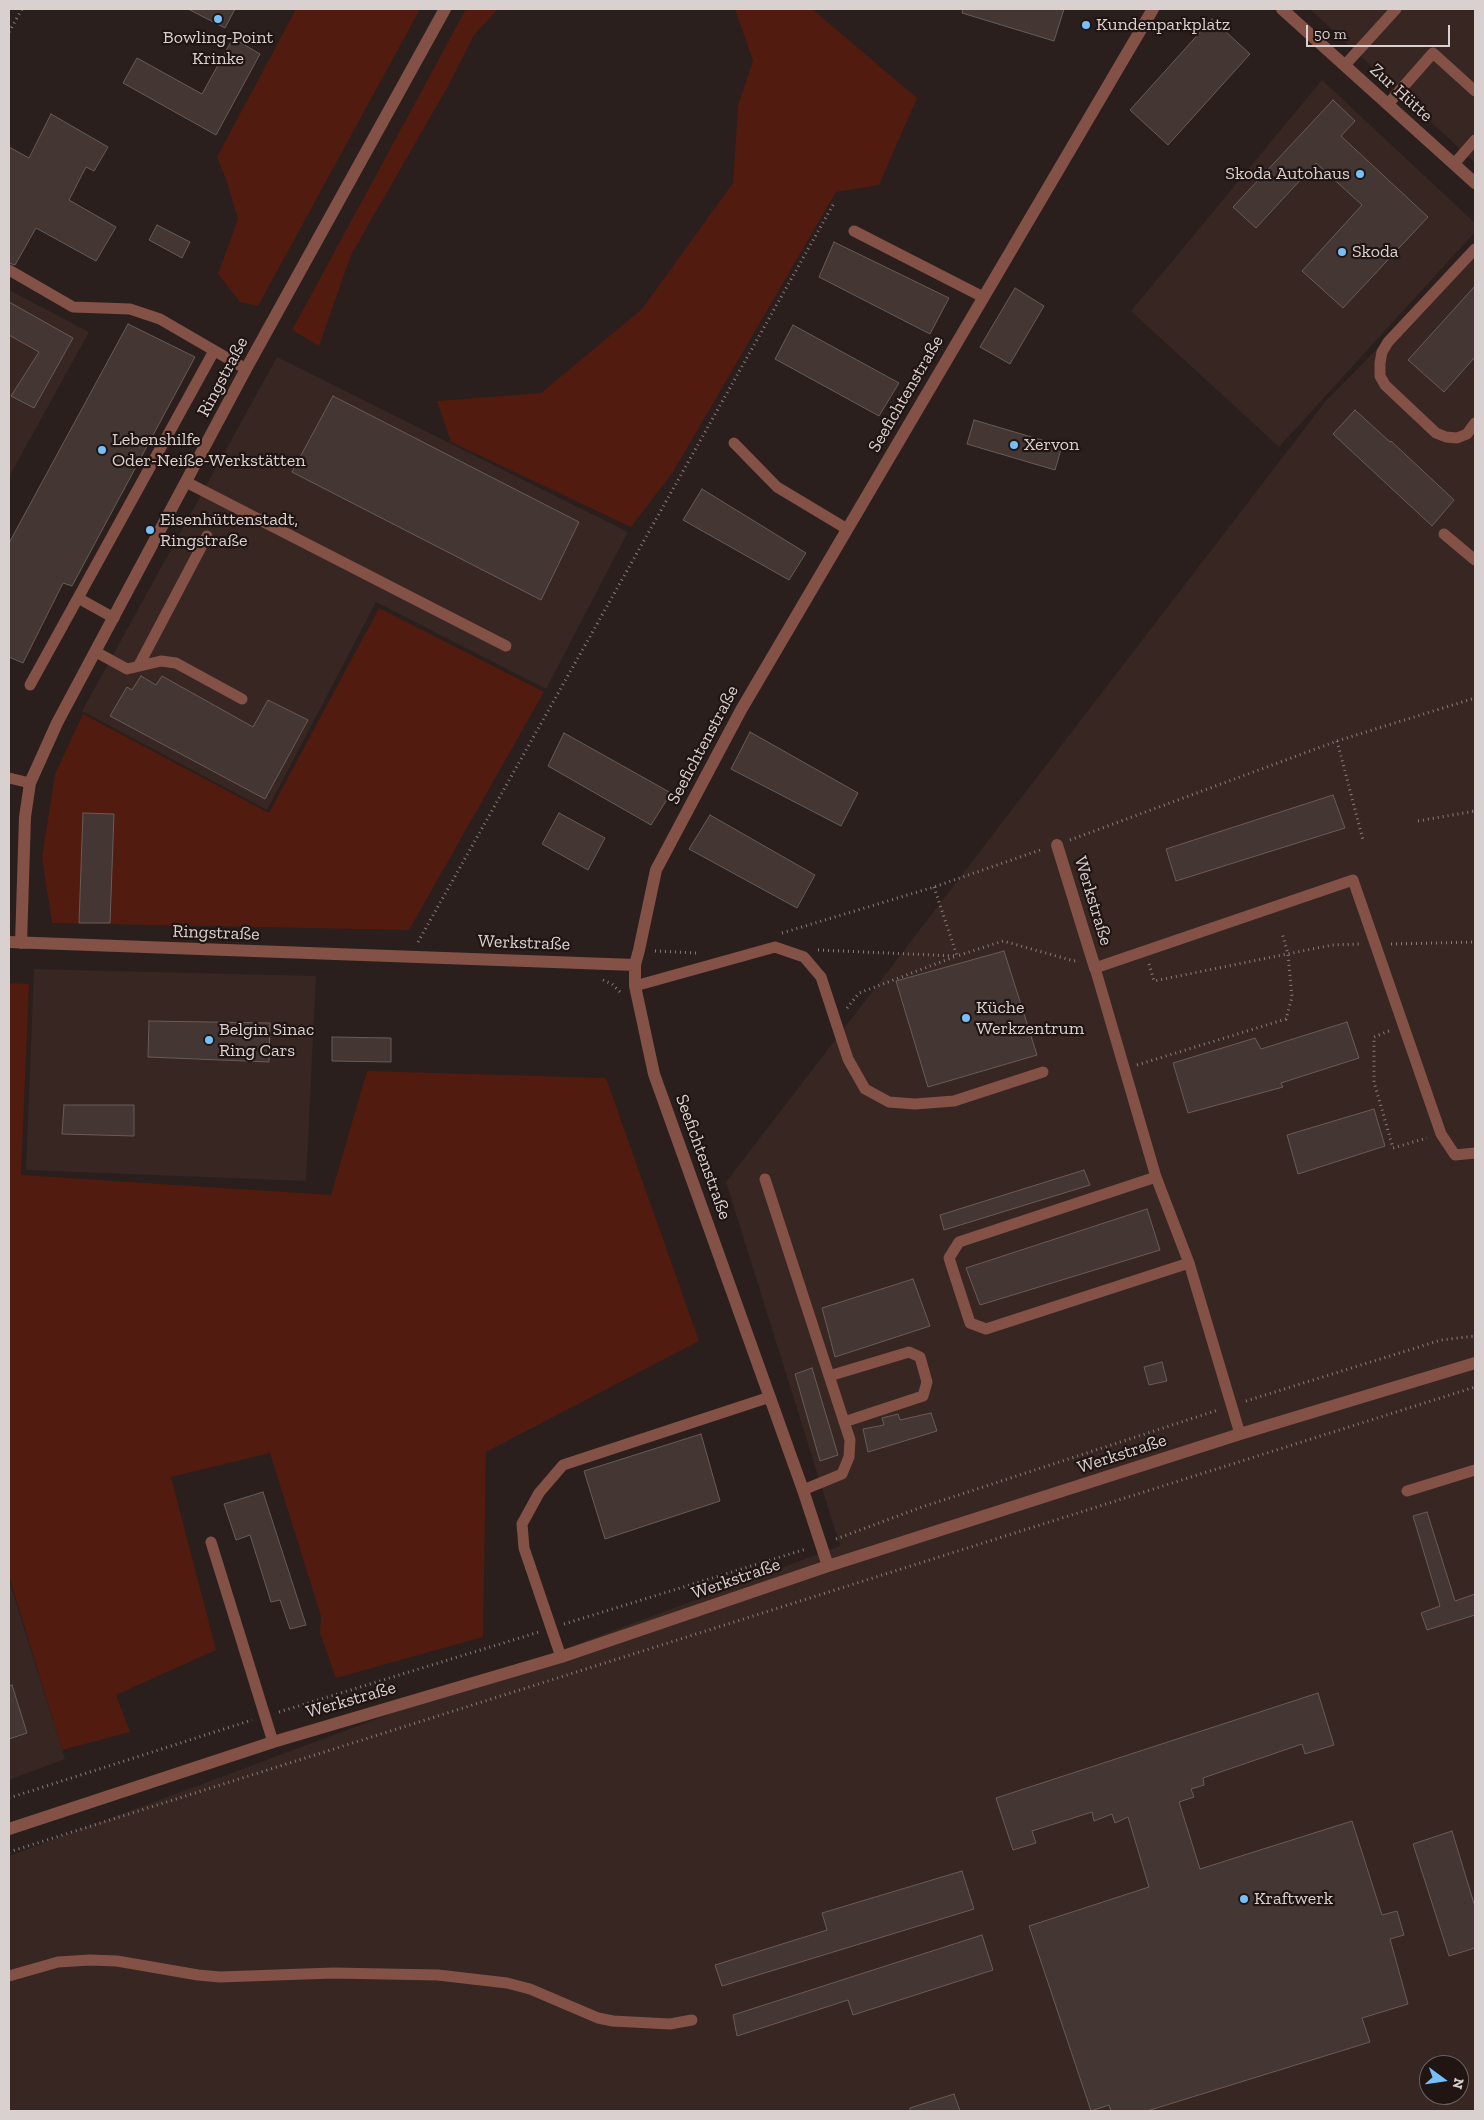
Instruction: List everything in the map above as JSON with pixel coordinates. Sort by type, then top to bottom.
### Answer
[{"type":"street","name":"Ringstraße","points":[[411,956],[15,942],[25,816],[30,783],[57,723],[246,369],[445,9]]},
{"type":"street","name":"Seefichtenstraße","points":[[828,1566],[803,1490],[654,1074],[635,986],[635,965],[656,870],[742,710],[1152,9]]},
{"type":"street","name":"Zur Hütte","points":[[1282,9],[1475,183]]},
{"type":"street","name":"Werkstraße","points":[[1057,845],[1095,968]]},
{"type":"street","name":"Werkstraße","points":[[411,956],[635,965]]},
{"type":"street","name":"Werkstraße","points":[[9,1829],[273,1742],[561,1657],[828,1566],[1240,1434],[1475,1363]]},
{"type":"lane","points":[[1345,65],[1396,9]]},
{"type":"lane","points":[[1388,104],[1433,53],[1475,91]]},
{"type":"lane","points":[[1454,164],[1475,140]]},
{"type":"lane","points":[[854,231],[983,297]]},
{"type":"lane","points":[[1475,249],[1388,342],[1382,352],[1380,363],[1380,376],[1385,385],[1436,433],[1446,437],[1457,438],[1467,434],[1475,423]]},
{"type":"lane","points":[[9,270],[73,307],[130,309],[160,319],[246,369]]},
{"type":"lane","points":[[30,685],[214,351]]},
{"type":"lane","points":[[734,443],[776,487],[847,529]]},
{"type":"lane","points":[[186,482],[506,646]]},
{"type":"lane","points":[[1444,534],[1475,560]]},
{"type":"lane","points":[[139,665],[207,536]]},
{"type":"lane","points":[[78,598],[114,618]]},
{"type":"lane","points":[[96,652],[127,669],[161,661],[176,663],[242,699]]},
{"type":"lane","points":[[9,778],[30,783]]},
{"type":"lane","points":[[1240,1434],[1189,1263],[1156,1177],[1095,968],[1353,880],[1441,1134],[1455,1155],[1475,1153]]},
{"type":"lane","points":[[635,986],[775,947],[804,957],[821,976],[848,1059],[864,1089],[890,1102],[914,1104],[954,1101],[1043,1072]]},
{"type":"lane","points":[[1156,1177],[959,1242],[949,1258],[970,1323],[986,1330],[1189,1263]]},
{"type":"lane","points":[[765,1179],[850,1440],[849,1457],[842,1474],[803,1490]]},
{"type":"lane","points":[[830,1376],[909,1352],[920,1357],[927,1382],[923,1396],[844,1422]]},
{"type":"lane","points":[[561,1657],[524,1548],[522,1524],[539,1493],[563,1465],[770,1397]]},
{"type":"lane","points":[[1407,1491],[1475,1470]]},
{"type":"lane","points":[[211,1542],[273,1742]]},
{"type":"lane","points":[[9,1976],[58,1962],[90,1960],[117,1961],[220,1977],[332,1973],[438,1975],[474,1978],[522,1987],[598,2018],[613,2021],[670,2024],[692,2020]]},
{"type":"path","points":[[9,32],[22,9]]},
{"type":"path","points":[[411,956],[834,203]]},
{"type":"path","points":[[1337,741],[1363,840]]},
{"type":"path","points":[[1418,821],[1475,811]]},
{"type":"path","points":[[1124,1068],[1286,1019],[1292,997],[1288,954],[1282,933]]},
{"type":"path","points":[[804,957],[813,950],[957,956],[858,993],[836,1022]]},
{"type":"path","points":[[595,977],[612,984],[625,996]]},
{"type":"path","points":[[1404,1026],[1374,1036],[1374,1082],[1393,1148],[1441,1134]]},
{"type":"path","points":[[9,1798],[265,1716],[821,1545],[922,1508],[1231,1406],[1441,1340],[1475,1336]]},
{"type":"path","points":[[9,1852],[1475,1387]]},
{"type":"shaded area","points":[[296,9],[420,9],[258,306],[240,302],[218,274],[238,219],[217,157]]},
{"type":"shaded area","points":[[466,9],[498,9],[474,35],[447,88],[351,255],[319,346],[292,330]]},
{"type":"shaded area","points":[[735,9],[812,9],[917,98],[879,185],[836,192],[673,472],[631,527],[451,442],[437,401],[541,393],[642,309],[733,183],[738,106],[753,61]]},
{"type":"shaded area","points":[[1310,9],[1475,9],[1475,163]]},
{"type":"shaded area","name":"Skoda Autohaus","points":[[1322,80],[1475,223],[1475,232],[1279,447],[1131,311]]},
{"type":"shaded area","points":[[1475,249],[1475,2111],[9,2111],[9,1856],[840,1546],[726,1182],[1325,402]]},
{"type":"shaded area","points":[[9,290],[89,332],[9,477]]},
{"type":"shaded area","points":[[277,357],[628,532],[546,689],[376,602],[267,810],[82,711]]},
{"type":"shaded area","points":[[379,608],[544,692],[409,930],[52,923],[42,858],[55,774],[83,714],[269,813]]},
{"type":"shaded area","points":[[34,969],[316,976],[306,1181],[26,1170]]},
{"type":"shaded area","points":[[9,983],[29,984],[21,1175],[331,1195],[367,1071],[606,1078],[699,1341],[486,1452],[483,1637],[336,1678],[320,1633],[321,1616],[270,1453],[171,1477],[216,1650],[116,1695],[130,1732],[62,1750],[9,1576]]},
{"type":"shaded area","points":[[9,1580],[65,1759],[9,1780]]},
{"type":"building","name":"Bowling-Point Krinke","points":[[188,9],[235,9],[225,28]]},
{"type":"building","points":[[963,9],[1064,9],[1054,41],[962,13]]},
{"type":"building","points":[[1212,19],[1250,54],[1168,145],[1130,110]]},
{"type":"building","points":[[233,38],[260,54],[216,135],[123,83],[137,58],[202,94]]},
{"type":"building","points":[[1333,100],[1355,121],[1341,136],[1428,217],[1343,308],[1302,271],[1362,205],[1316,163],[1256,228],[1233,207]]},
{"type":"building","points":[[51,114],[108,147],[94,171],[86,167],[69,200],[116,227],[96,261],[36,228],[15,265],[9,263],[9,147],[29,158]]},
{"type":"building","points":[[157,225],[190,242],[182,258],[149,240]]},
{"type":"building","points":[[834,242],[949,298],[930,334],[819,277]]},
{"type":"building","points":[[1475,286],[1475,357],[1444,392],[1408,360]]},
{"type":"building","points":[[1015,288],[1044,306],[1010,364],[980,347]]},
{"type":"building","points":[[9,302],[73,338],[34,408],[11,396],[39,352],[9,335]]},
{"type":"building","name":"Lebenshilfe Oder-Neiße-Werkstätten","points":[[128,324],[195,357],[72,586],[63,583],[23,663],[9,657],[9,543]]},
{"type":"building","points":[[793,325],[899,383],[879,416],[775,359]]},
{"type":"building","points":[[333,396],[579,522],[541,600],[292,472]]},
{"type":"building","points":[[1355,410],[1454,500],[1432,526],[1333,434]]},
{"type":"building","name":"Xervon","points":[[974,420],[1062,446],[1055,470],[967,444]]},
{"type":"building","points":[[702,489],[806,553],[789,580],[683,520]]},
{"type":"building","points":[[141,676],[156,685],[162,676],[253,727],[268,700],[308,720],[265,799],[110,716],[127,687],[132,690]]},
{"type":"building","points":[[750,732],[858,793],[841,826],[731,769]]},
{"type":"building","points":[[564,733],[671,793],[651,825],[548,766]]},
{"type":"building","points":[[1333,795],[1345,828],[1176,881],[1166,849]]},
{"type":"building","points":[[83,813],[114,814],[110,923],[79,923]]},
{"type":"building","points":[[559,813],[605,838],[588,870],[542,844]]},
{"type":"building","points":[[710,815],[815,875],[797,908],[689,849]]},
{"type":"building","name":"Küche Werkzentrum","points":[[1004,951],[1037,1055],[928,1087],[896,981]]},
{"type":"building","name":"Belgin Sinac Ring Cars","points":[[149,1021],[270,1023],[269,1062],[148,1057]]},
{"type":"building","points":[[1347,1022],[1359,1058],[1281,1083],[1283,1087],[1188,1113],[1173,1063],[1255,1038],[1261,1049]]},
{"type":"building","points":[[332,1037],[391,1038],[391,1062],[332,1061]]},
{"type":"building","points":[[64,1105],[134,1105],[134,1136],[62,1134]]},
{"type":"building","points":[[1374,1109],[1385,1146],[1298,1174],[1287,1135]]},
{"type":"building","points":[[1084,1170],[1090,1185],[944,1230],[940,1215]]},
{"type":"building","points":[[1147,1209],[1160,1250],[980,1305],[966,1268]]},
{"type":"building","points":[[913,1279],[930,1326],[835,1357],[822,1308]]},
{"type":"building","points":[[1162,1362],[1167,1381],[1149,1385],[1144,1367]]},
{"type":"building","points":[[812,1368],[838,1455],[820,1461],[795,1374]]},
{"type":"building","points":[[931,1413],[937,1431],[868,1452],[863,1429],[884,1425],[882,1418],[898,1414],[900,1420]]},
{"type":"building","points":[[701,1434],[720,1501],[605,1539],[584,1471]]},
{"type":"building","points":[[263,1492],[306,1625],[290,1629],[280,1600],[271,1602],[250,1535],[236,1540],[224,1504]]},
{"type":"building","points":[[1427,1512],[1455,1601],[1475,1594],[1475,1615],[1427,1630],[1421,1613],[1440,1606],[1413,1516]]},
{"type":"building","points":[[12,1685],[27,1733],[9,1739],[9,1686]]},
{"type":"building","name":"Kraftwerk","points":[[1318,1693],[1334,1745],[1305,1754],[1302,1744],[1203,1778],[1204,1785],[1191,1789],[1194,1797],[1179,1802],[1200,1869],[1352,1821],[1382,1915],[1397,1911],[1404,1935],[1390,1939],[1408,2004],[1362,2018],[1370,2042],[1147,2111],[1111,2111],[1109,2105],[1091,2111],[1029,1926],[1149,1887],[1128,1817],[1115,1823],[1112,1814],[1094,1821],[1092,1812],[1032,1831],[1036,1843],[1013,1850],[996,1798]]},
{"type":"building","points":[[1452,1831],[1475,1907],[1475,1948],[1449,1956],[1413,1844]]},
{"type":"building","points":[[962,1871],[974,1909],[722,1986],[715,1965],[827,1930],[822,1913]]},
{"type":"building","points":[[982,1935],[993,1970],[853,2015],[848,2000],[737,2036],[733,2015]]},
{"type":"building","points":[[954,2094],[960,2111],[910,2111],[910,2108]]},
{"type":"place","name":"Bowling-Point Krinke","points":[[218,19]]},
{"type":"place","name":"Kundenparkplatz","points":[[1086,25]]},
{"type":"place","name":"Skoda Autohaus","points":[[1360,174]]},
{"type":"place","name":"Skoda","points":[[1342,252]]},
{"type":"place","name":"Xervon","points":[[1014,445]]},
{"type":"place","name":"Lebenshilfe Oder-Neiße-Werkstätten","points":[[102,450]]},
{"type":"place","name":"Eisenhüttenstadt, Ringstraße","points":[[150,530]]},
{"type":"place","name":"Küche Werkzentrum","points":[[966,1018]]},
{"type":"place","name":"Belgin Sinac Ring Cars","points":[[209,1040]]},
{"type":"place","name":"Kraftwerk","points":[[1244,1899]]}]
